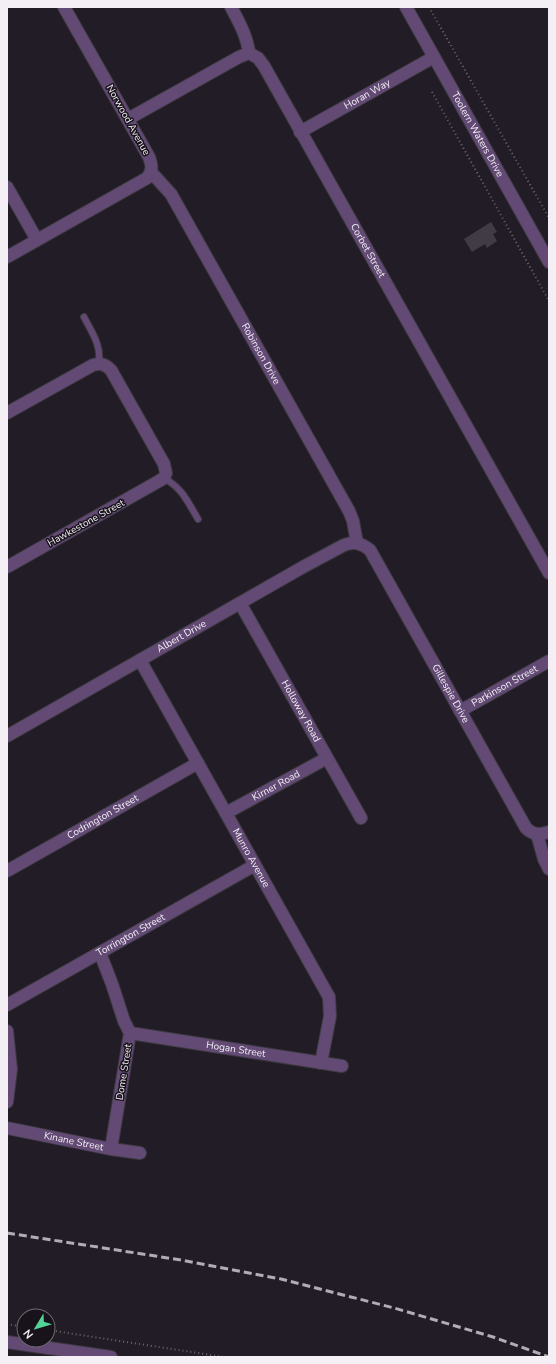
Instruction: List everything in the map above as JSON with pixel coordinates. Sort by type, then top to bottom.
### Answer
[{"type":"street","name":"Norwood Avenue","points":[[64,7],[149,157],[152,165],[151,172]]},
{"type":"street","points":[[128,120],[239,56],[249,54],[247,41],[242,27],[231,7]]},
{"type":"street","name":"Toolern Waters Drive","points":[[406,7],[549,262]]},
{"type":"street","name":"Corbet Street","points":[[249,54],[258,58],[264,66],[549,573]]},
{"type":"street","name":"Horan Way","points":[[300,132],[434,57]]},
{"type":"street","points":[[7,257],[147,178],[151,172]]},
{"type":"street","name":"Robinson Drive","points":[[151,172],[171,194],[345,504],[353,521],[357,543]]},
{"type":"street","points":[[7,187],[37,240]]},
{"type":"street","points":[[7,413],[93,365],[99,363],[107,366],[111,370],[164,464],[166,473],[164,478]]},
{"type":"street","name":"Hawkestone Street","points":[[7,567],[164,478]]},
{"type":"street","name":"Albert Drive","points":[[7,736],[344,545],[357,543]]},
{"type":"street","name":"Gillespie Drive","points":[[357,543],[370,550],[526,828],[532,833],[543,833]]},
{"type":"street","name":"Holloway Road","points":[[240,603],[361,818]]},
{"type":"street","name":"Munro Avenue","points":[[140,660],[330,997],[330,1016],[322,1063]]},
{"type":"street","name":"Parkinson Street","points":[[460,711],[549,661]]},
{"type":"street","name":"Kirner Road","points":[[226,813],[327,758]]},
{"type":"street","name":"Codrington Street","points":[[7,871],[198,763]]},
{"type":"street","points":[[543,833],[544,859],[549,869]]},
{"type":"street","name":"Torrington Street","points":[[7,1005],[255,865]]},
{"type":"street","name":"Dome Street","points":[[100,953],[124,1021],[130,1033],[111,1149]]},
{"type":"street","points":[[7,1031],[11,1069],[7,1102]]},
{"type":"street","name":"Hogan Street","points":[[130,1033],[342,1066]]},
{"type":"street","name":"Kinane Street","points":[[7,1128],[111,1149],[140,1153]]},
{"type":"street","points":[[7,1342],[111,1357]]},
{"type":"lane","points":[[84,317],[98,343],[100,353],[99,363]]},
{"type":"lane","points":[[164,478],[174,484],[181,491],[198,519]]},
{"type":"path","points":[[429,7],[549,218]]},
{"type":"path","points":[[432,92],[549,301]]},
{"type":"path","points":[[56,1331],[224,1357]]},
{"type":"building","points":[[491,222],[497,232],[493,234],[497,241],[487,248],[485,244],[472,252],[464,239]]},
{"type":"railway","points":[[7,1233],[181,1260],[281,1279],[394,1308],[493,1337],[549,1357]]}]
